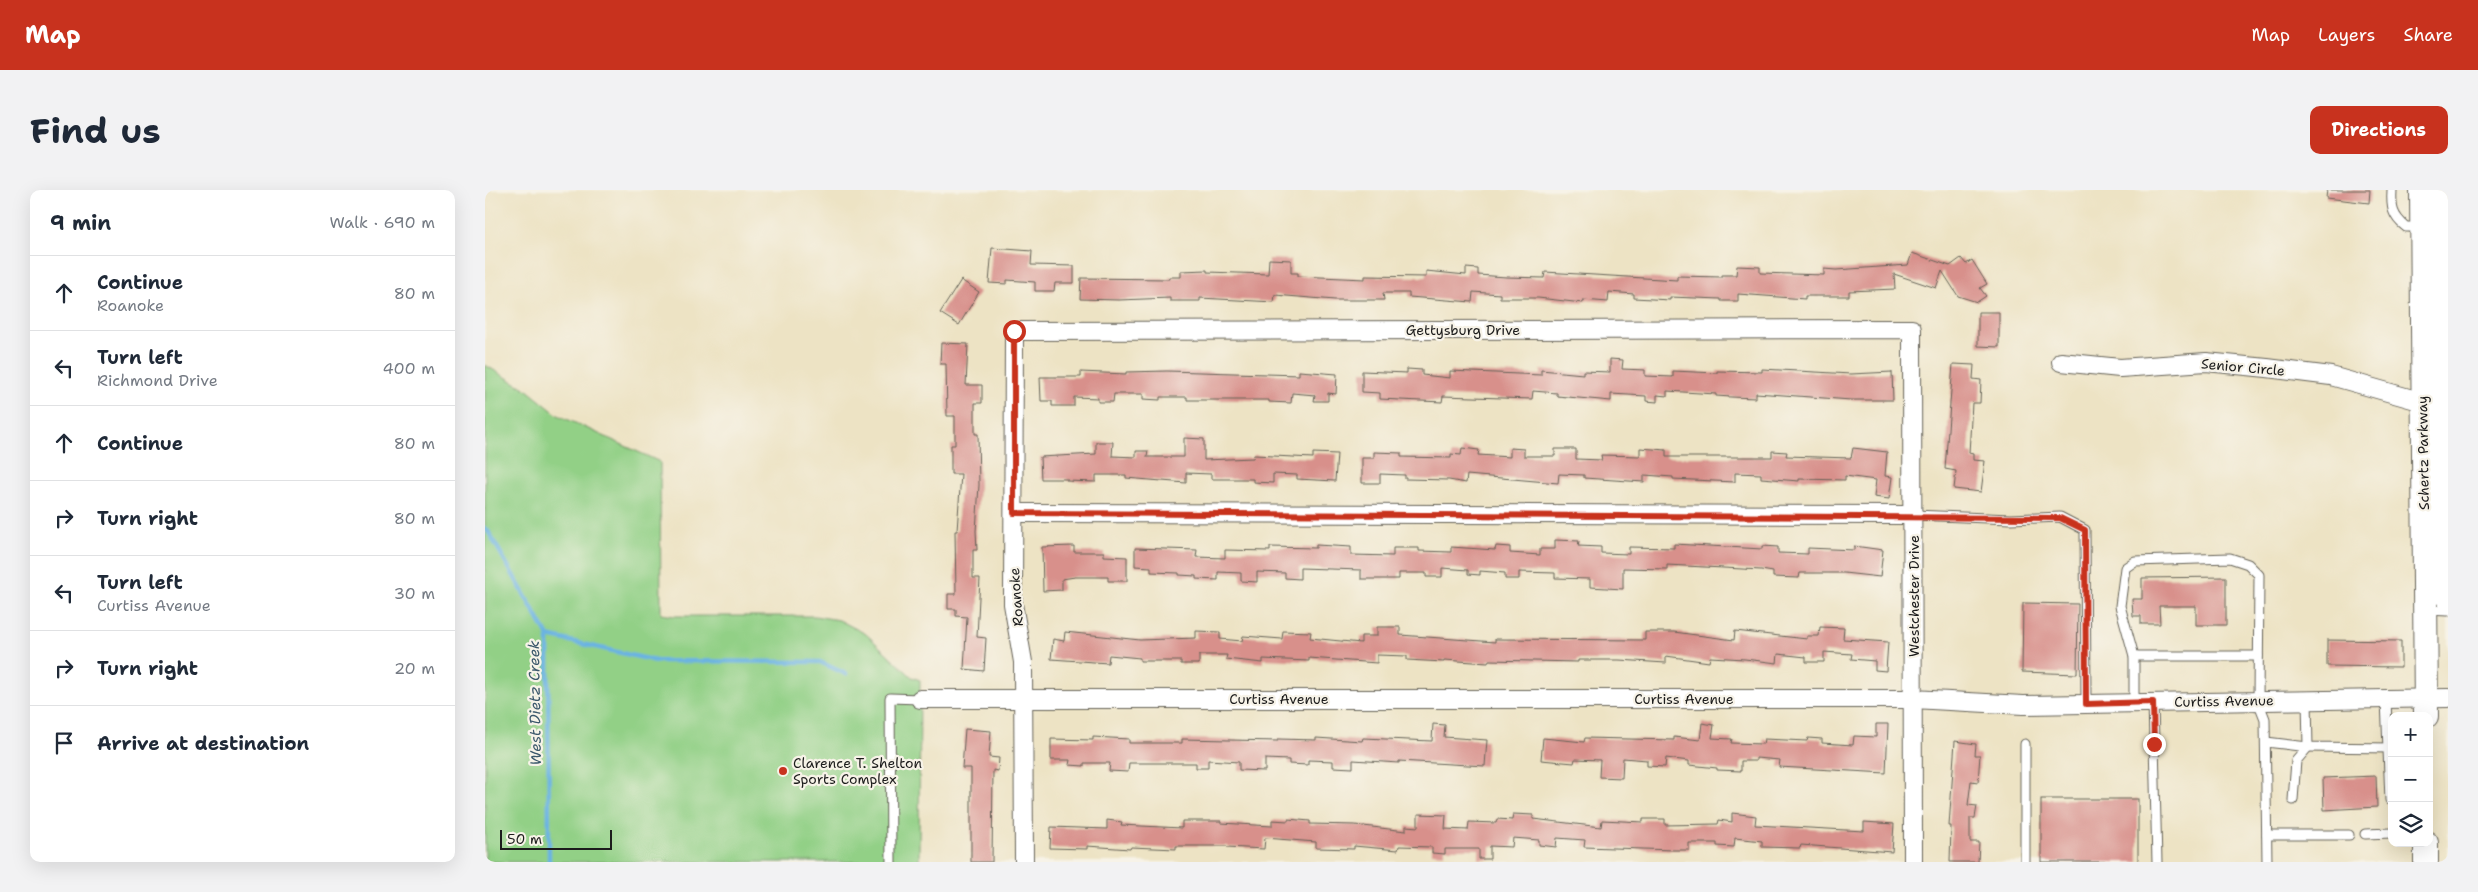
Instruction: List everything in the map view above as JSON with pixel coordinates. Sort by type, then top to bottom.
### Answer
[{"type":"main road","name":"Schertz Parkway","points":[[2422,190],[2438,226],[2447,419],[2436,610],[2433,704]]},
{"type":"main road","name":"Schertz Parkway","points":[[2445,190],[2438,226],[2423,402],[2440,541],[2448,583],[2448,598]]},
{"type":"main road","points":[[2426,847],[2426,862]]},
{"type":"street","name":"Gettysburg Drive","points":[[1014,331],[1913,329]]},
{"type":"street","name":"Westchester Drive","points":[[1913,329],[1913,862]]},
{"type":"street","name":"Roanoke","points":[[1014,331],[1013,604],[1023,662],[1024,862]]},
{"type":"street","name":"Senior Circle","points":[[2061,362],[2120,368],[2206,362],[2267,368],[2331,376],[2423,402]]},
{"type":"street","points":[[2423,402],[2447,419]]},
{"type":"street","points":[[1014,513],[1914,515]]},
{"type":"street","name":"Curtiss Avenue","points":[[920,699],[1913,698],[2023,705],[2386,699],[2433,704]]},
{"type":"lane","points":[[2392,190],[2391,206],[2395,218],[2406,227],[2438,226]]},
{"type":"lane","points":[[1914,515],[2011,519],[2060,518],[2085,530],[2086,704]]},
{"type":"lane","points":[[2134,702],[2134,656],[2120,606],[2125,568],[2135,561],[2230,558],[2248,564],[2259,575],[2258,701],[2265,719],[2267,862]]},
{"type":"lane","points":[[2134,656],[2258,656]]},
{"type":"lane","points":[[891,862],[890,698],[920,699]]},
{"type":"lane","points":[[2386,699],[2388,724]]},
{"type":"lane","points":[[2293,800],[2296,761],[2308,747],[2307,700]]},
{"type":"lane","points":[[2153,702],[2157,862]]},
{"type":"lane","points":[[2266,742],[2308,747],[2388,748]]},
{"type":"lane","points":[[2025,744],[2025,862]]},
{"type":"lane","points":[[2365,834],[2388,833]]},
{"type":"lane","points":[[2267,835],[2349,835]]},
{"type":"green space","points":[[485,365],[526,389],[558,415],[660,462],[661,614],[675,616],[815,616],[839,620],[866,634],[912,677],[920,680],[919,862],[485,862]]},
{"type":"building","points":[[2327,190],[2370,190],[2369,203],[2326,198]]},
{"type":"building","points":[[992,248],[1032,251],[1031,265],[1074,266],[1074,283],[1055,283],[1054,291],[1035,291],[1035,282],[1007,280],[1007,284],[989,283]]},
{"type":"building","points":[[1912,253],[1950,266],[1961,258],[1966,264],[1972,260],[1987,284],[1980,288],[1986,296],[1977,302],[1958,296],[1942,271],[1936,288],[1894,274],[1895,289],[1849,291],[1849,296],[1805,296],[1805,299],[1738,294],[1738,301],[1670,297],[1670,300],[1634,298],[1634,294],[1609,292],[1608,302],[1583,300],[1583,303],[1538,298],[1500,298],[1500,294],[1473,292],[1472,302],[1409,297],[1409,293],[1383,293],[1384,300],[1335,300],[1275,295],[1274,302],[1200,298],[1200,301],[1170,301],[1170,298],[1080,299],[1081,278],[1169,279],[1169,277],[1181,277],[1181,271],[1207,270],[1207,272],[1268,274],[1269,259],[1291,260],[1291,273],[1298,273],[1298,276],[1365,279],[1365,276],[1426,277],[1426,271],[1466,275],[1466,268],[1478,269],[1478,275],[1506,277],[1544,278],[1545,272],[1677,280],[1677,276],[1722,277],[1722,275],[1736,275],[1737,266],[1760,267],[1760,273],[1824,275],[1824,269],[1836,270],[1908,265]]},
{"type":"building","points":[[961,280],[979,292],[959,325],[940,313]]},
{"type":"building","points":[[1978,312],[1999,312],[1999,347],[1978,346]]},
{"type":"building","points":[[941,343],[968,344],[966,385],[982,385],[982,403],[975,403],[975,434],[978,434],[979,485],[976,531],[977,550],[973,550],[973,578],[980,578],[977,637],[986,638],[984,671],[964,669],[967,617],[956,616],[956,609],[948,609],[948,594],[956,594],[955,531],[957,531],[961,474],[951,474],[951,445],[955,445],[955,416],[947,416],[946,364],[940,364]]},
{"type":"building","points":[[1610,359],[1623,360],[1622,369],[1645,370],[1645,376],[1673,377],[1673,371],[1717,373],[1717,371],[1762,372],[1762,369],[1851,374],[1892,372],[1893,400],[1851,400],[1756,393],[1756,398],[1667,391],[1667,396],[1657,395],[1657,402],[1646,401],[1646,396],[1611,394],[1611,401],[1557,396],[1557,393],[1533,391],[1532,399],[1443,396],[1442,402],[1380,399],[1380,393],[1362,392],[1362,371],[1407,373],[1407,369],[1422,370],[1422,375],[1450,378],[1450,371],[1541,375],[1541,370],[1583,374],[1583,371],[1610,372]]},
{"type":"building","points":[[1953,364],[1974,365],[1973,379],[1981,380],[1980,403],[1972,403],[1969,453],[1973,454],[1973,460],[1985,461],[1981,492],[1954,489],[1956,471],[1945,469]]},
{"type":"building","points":[[1167,371],[1299,375],[1299,371],[1337,374],[1336,394],[1328,393],[1328,401],[1314,401],[1315,395],[1292,393],[1291,403],[1269,402],[1269,400],[1187,400],[1187,397],[1160,397],[1160,400],[1143,399],[1143,394],[1114,394],[1113,402],[1098,402],[1098,398],[1074,397],[1074,406],[1052,406],[1052,401],[1041,401],[1040,377],[1081,377],[1081,372],[1126,374],[1126,372]]},
{"type":"building","points":[[1184,438],[1204,439],[1204,460],[1253,458],[1254,455],[1313,458],[1313,453],[1337,454],[1335,481],[1297,479],[1297,475],[1273,474],[1273,483],[1253,482],[1253,479],[1211,479],[1211,474],[1186,473],[1186,483],[1126,478],[1126,475],[1096,475],[1096,482],[1041,479],[1040,457],[1096,454],[1096,442],[1113,442],[1112,456],[1136,457],[1136,451],[1148,451],[1147,457],[1184,457]]},
{"type":"building","points":[[1462,448],[1479,450],[1478,455],[1510,457],[1510,448],[1524,449],[1524,456],[1555,456],[1555,449],[1576,449],[1576,459],[1602,460],[1601,455],[1640,456],[1640,448],[1666,450],[1666,457],[1772,457],[1772,451],[1787,452],[1786,456],[1851,458],[1853,448],[1887,452],[1885,476],[1892,477],[1889,499],[1874,497],[1876,480],[1845,476],[1845,480],[1799,479],[1799,481],[1761,478],[1761,474],[1735,473],[1735,482],[1673,479],[1673,477],[1644,475],[1644,482],[1584,478],[1584,475],[1559,474],[1558,483],[1467,475],[1466,483],[1449,480],[1405,479],[1405,475],[1380,474],[1380,483],[1362,483],[1362,458],[1374,458],[1374,452],[1401,453],[1401,457],[1451,458],[1451,454],[1461,455]]},
{"type":"building","points":[[1555,540],[1579,541],[1578,546],[1601,547],[1601,553],[1629,554],[1629,547],[1674,548],[1674,544],[1762,549],[1762,546],[1778,547],[1778,553],[1808,554],[1808,548],[1854,550],[1854,546],[1883,550],[1880,577],[1844,573],[1800,573],[1799,578],[1773,577],[1773,572],[1761,570],[1667,565],[1667,569],[1623,568],[1623,589],[1590,587],[1590,579],[1555,578],[1555,573],[1519,572],[1519,579],[1505,579],[1505,573],[1480,571],[1480,575],[1468,574],[1468,570],[1442,568],[1442,577],[1426,577],[1426,573],[1399,573],[1399,579],[1361,579],[1361,570],[1300,568],[1300,579],[1285,578],[1285,573],[1257,572],[1257,582],[1241,581],[1241,573],[1218,572],[1218,580],[1196,579],[1196,576],[1151,572],[1151,567],[1135,566],[1135,548],[1197,550],[1196,557],[1225,558],[1225,550],[1270,551],[1270,547],[1316,548],[1316,545],[1351,547],[1351,555],[1393,556],[1393,548],[1419,548],[1419,551],[1451,552],[1451,547],[1495,550],[1496,546],[1510,547],[1510,553],[1540,555],[1540,549],[1555,549]]},
{"type":"building","points":[[1074,546],[1074,552],[1104,552],[1104,556],[1127,557],[1127,581],[1108,581],[1108,577],[1075,577],[1062,579],[1062,590],[1043,591],[1042,547]]},
{"type":"building","points":[[2226,577],[2226,625],[2196,625],[2196,606],[2159,606],[2160,624],[2141,624],[2141,616],[2133,616],[2132,599],[2142,599],[2142,578]]},
{"type":"building","points":[[2023,603],[2078,604],[2077,674],[2022,672]]},
{"type":"building","points":[[1377,627],[1400,627],[1400,635],[1495,642],[1495,639],[1645,640],[1645,632],[1674,632],[1734,640],[1735,631],[1807,639],[1807,636],[1819,636],[1820,627],[1844,628],[1843,639],[1888,642],[1886,671],[1875,670],[1875,661],[1851,659],[1852,654],[1824,652],[1824,662],[1806,662],[1806,657],[1778,654],[1777,663],[1710,657],[1709,662],[1666,656],[1666,663],[1619,660],[1578,660],[1578,662],[1489,660],[1488,663],[1444,660],[1444,662],[1407,660],[1407,656],[1377,655],[1377,663],[1309,658],[1309,661],[1263,659],[1263,663],[1226,659],[1227,655],[1199,655],[1199,664],[1181,664],[1181,661],[1140,661],[1140,658],[1109,655],[1108,663],[1051,659],[1053,639],[1064,641],[1065,632],[1140,640],[1196,638],[1196,631],[1220,632],[1220,639],[1242,641],[1243,636],[1282,639],[1283,631],[1311,632],[1310,638],[1361,643],[1361,636],[1377,636]]},
{"type":"building","points":[[2327,640],[2401,641],[2401,667],[2327,666]]},
{"type":"building","points":[[1702,723],[1714,725],[1712,738],[1732,739],[1731,743],[1763,744],[1764,739],[1807,741],[1808,738],[1822,739],[1822,743],[1853,745],[1854,736],[1876,737],[1876,724],[1888,724],[1886,773],[1779,767],[1780,760],[1756,758],[1756,761],[1741,761],[1741,771],[1717,770],[1717,768],[1689,765],[1689,761],[1666,758],[1665,767],[1647,766],[1647,760],[1623,758],[1622,778],[1599,777],[1600,760],[1575,759],[1574,763],[1541,760],[1543,738],[1584,742],[1585,738],[1674,740],[1674,737],[1700,740]]},
{"type":"building","points":[[1433,724],[1445,725],[1444,737],[1487,740],[1485,766],[1353,760],[1353,768],[1333,767],[1333,761],[1308,760],[1308,765],[1289,764],[1289,760],[1265,759],[1265,771],[1239,770],[1239,762],[1208,760],[1208,768],[1196,768],[1196,763],[1129,763],[1128,772],[1109,771],[1110,763],[1084,763],[1084,766],[1069,765],[1070,760],[1051,760],[1051,739],[1093,740],[1093,737],[1129,739],[1129,743],[1182,743],[1182,739],[1278,741],[1278,739],[1316,740],[1316,738],[1362,741],[1363,738],[1432,741]]},
{"type":"building","points":[[965,729],[991,731],[989,757],[999,758],[998,771],[993,770],[992,862],[971,862],[971,768],[962,768]]},
{"type":"building","points":[[1955,741],[1976,744],[1975,755],[1980,755],[1978,782],[1971,781],[1968,805],[1977,806],[1975,818],[1970,818],[1970,842],[1979,842],[1978,862],[1950,862],[1951,826],[1949,826]]},
{"type":"building","points":[[2376,776],[2377,807],[2324,810],[2323,778]]},
{"type":"building","points":[[2041,799],[2138,799],[2138,862],[2041,862]]},
{"type":"building","points":[[1732,813],[1756,816],[1755,825],[1864,831],[1864,822],[1894,824],[1892,852],[1801,845],[1800,848],[1762,847],[1762,841],[1735,838],[1734,847],[1717,846],[1717,843],[1689,843],[1689,850],[1673,850],[1584,847],[1585,840],[1557,838],[1556,847],[1539,845],[1539,840],[1513,838],[1512,847],[1490,846],[1490,859],[1479,859],[1479,849],[1445,849],[1445,854],[1432,853],[1432,847],[1399,846],[1398,850],[1354,846],[1354,849],[1316,848],[1316,842],[1265,838],[1264,849],[1227,846],[1176,846],[1176,849],[1131,847],[1130,849],[1087,846],[1087,849],[1050,848],[1051,827],[1107,829],[1107,820],[1122,822],[1121,825],[1182,828],[1182,821],[1221,821],[1221,823],[1272,826],[1272,820],[1288,821],[1288,819],[1310,821],[1310,824],[1355,825],[1406,831],[1406,826],[1418,827],[1418,814],[1446,815],[1445,829],[1468,830],[1469,822],[1496,823],[1497,819],[1512,820],[1513,814],[1533,815],[1533,819],[1601,827],[1602,820],[1643,822],[1643,819],[1665,819],[1665,825],[1718,824],[1719,820],[1732,822]]},
{"type":"waterway","name":"West Dietz Creek","points":[[485,529],[488,531],[548,636],[549,862]]},
{"type":"waterway","points":[[548,636],[656,661],[820,662],[846,674]]},
{"type":"place","name":"Clarence T. Shelton Sports Complex","points":[[783,771]]},
{"type":"route","points":[[1014,331],[1014,513],[1914,515],[2011,519],[2060,518],[2085,530],[2086,704],[2153,702],[2154,744]]}]
